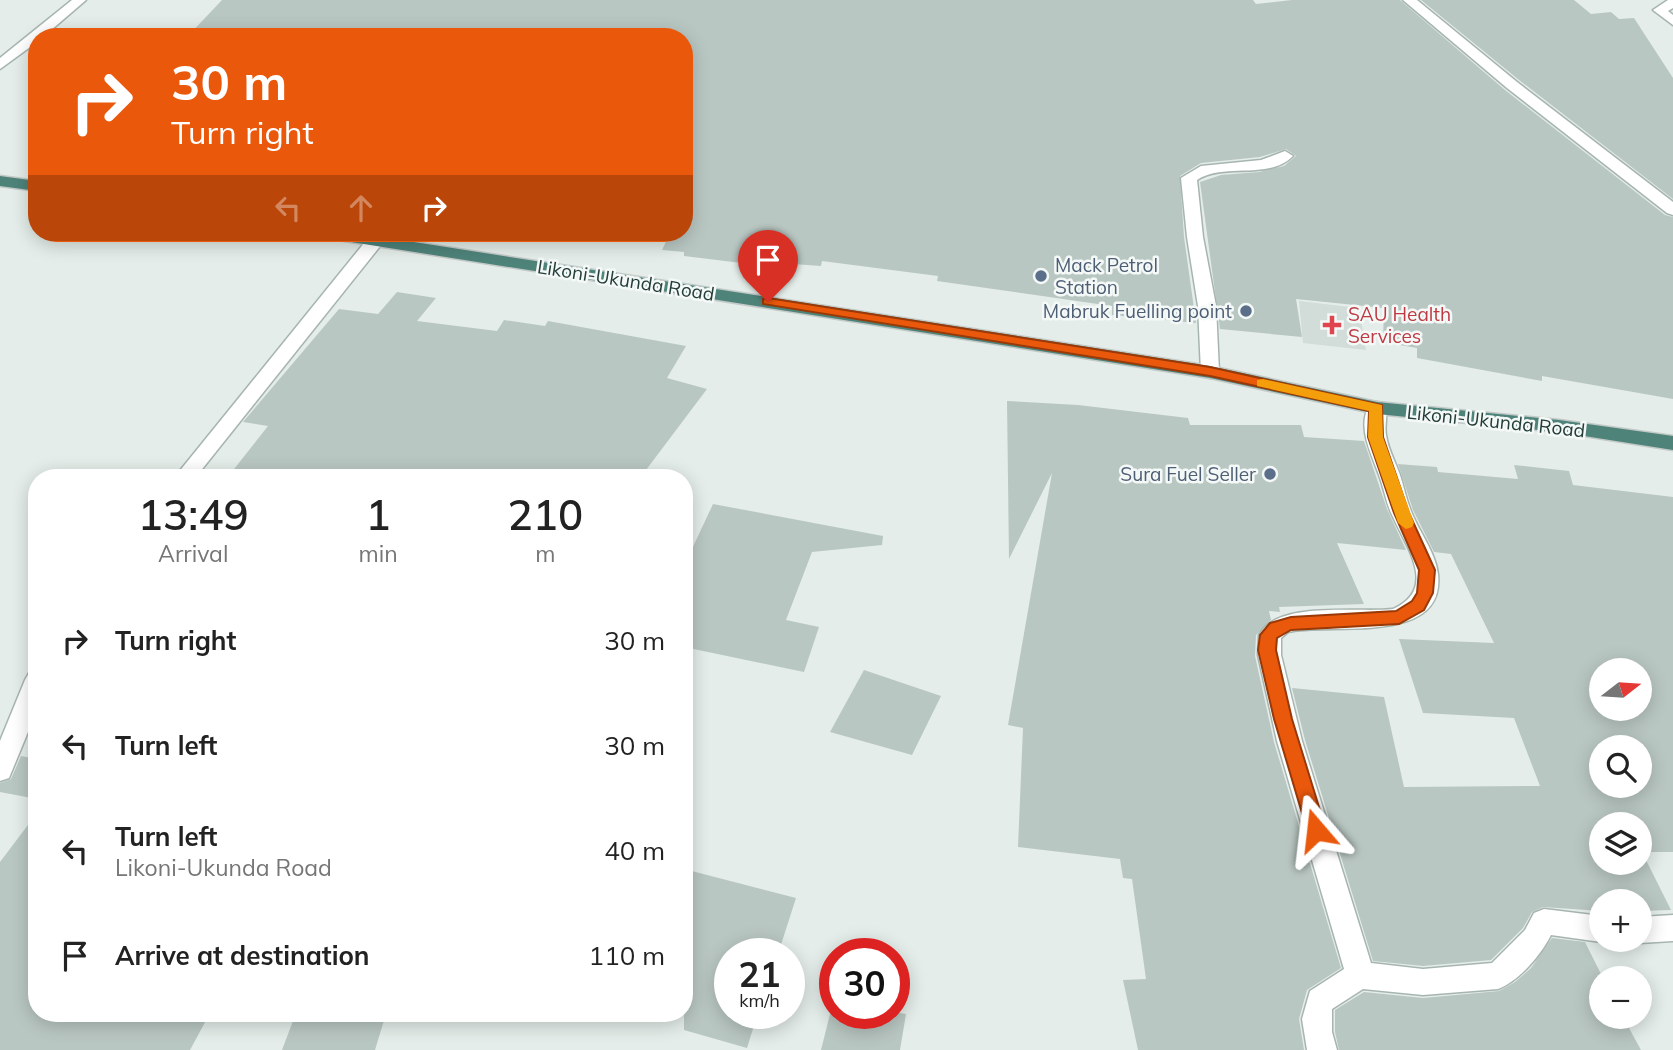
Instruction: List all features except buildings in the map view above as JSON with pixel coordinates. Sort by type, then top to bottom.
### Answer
[{"type":"highway","points":[[0,181],[28,185]]},
{"type":"highway","name":"Likoni-Ukunda Road","points":[[388,242],[1210,372],[1377,408],[1559,426],[1673,443]]},
{"type":"street","points":[[46,28],[80,0]]},
{"type":"street","points":[[1409,0],[1512,85],[1673,210]]},
{"type":"street","points":[[1673,3],[1659,10],[1673,21]]},
{"type":"street","points":[[0,65],[28,42]]},
{"type":"street","points":[[1210,372],[1207,306],[1195,237],[1189,178],[1199,171],[1223,164],[1259,165],[1285,156]]},
{"type":"street","points":[[191,469],[373,242]]},
{"type":"street","points":[[1360,975],[1351,937],[1283,719],[1267,650],[1269,635],[1276,628],[1322,620],[1399,617],[1418,606],[1425,593],[1427,570],[1401,513],[1376,437],[1377,408]]},
{"type":"street","points":[[0,771],[28,702]]},
{"type":"street","points":[[1322,1050],[1316,1014],[1320,1001],[1360,975],[1423,982],[1498,976],[1535,939],[1544,922],[1589,928]]},
{"type":"street","points":[[1652,929],[1673,928]]},
{"type":"shaded area","name":"SAU Health Services","points":[[1299,301],[1359,308],[1366,350],[1303,343]]},
{"type":"slow traffic","points":[[1263,383],[1377,408],[1378,447],[1406,523]]},
{"type":"place","name":"Mack Petrol Station","points":[[1041,276]]},
{"type":"place","name":"Mabruk Fuelling point","points":[[1246,311]]},
{"type":"place","name":"SAU Health Services","points":[[1332,325]]},
{"type":"place","name":"Sura Fuel Seller","points":[[1270,474]]},
{"type":"route","points":[[768,302],[1210,372],[1377,408],[1378,447],[1401,513],[1427,570],[1425,593],[1418,606],[1399,617],[1291,623],[1276,628],[1269,635],[1267,650],[1283,719],[1316,830]]}]
